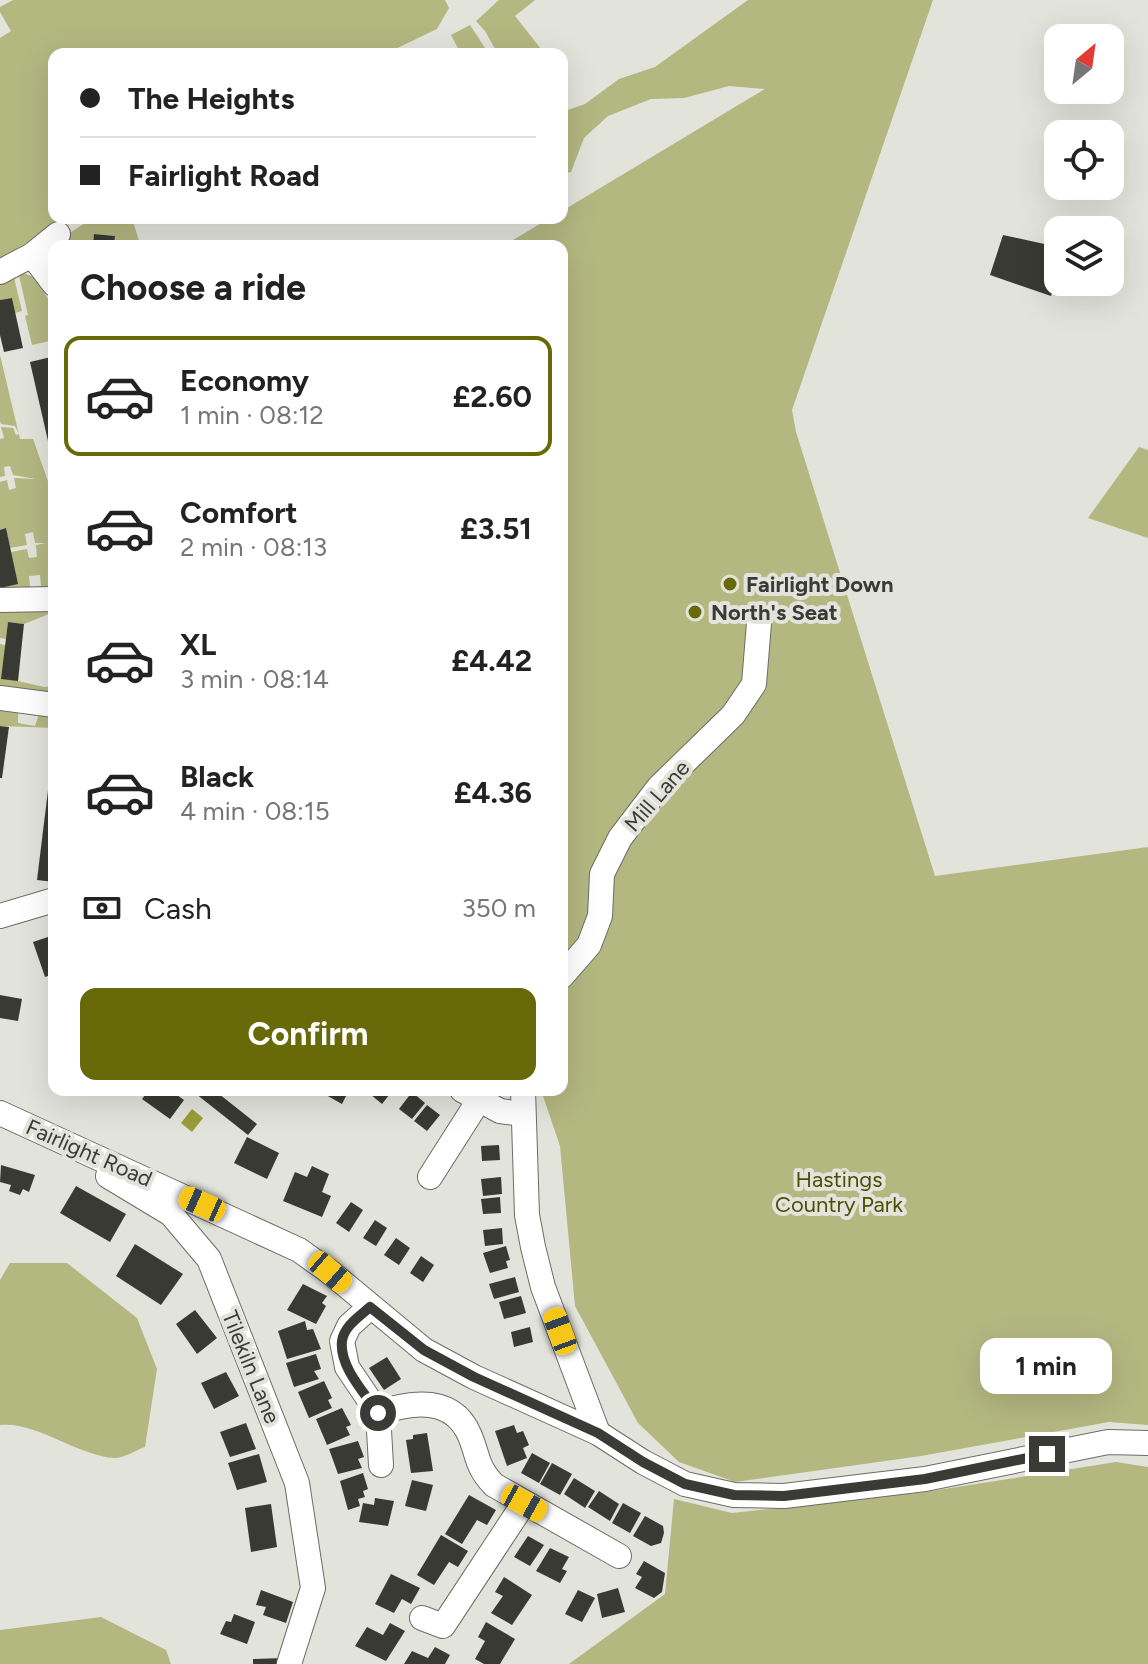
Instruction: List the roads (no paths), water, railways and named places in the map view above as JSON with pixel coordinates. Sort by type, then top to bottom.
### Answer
[{"type":"street","points":[[51,240],[58,234]]},
{"type":"street","points":[[0,272],[32,255],[48,242]]},
{"type":"street","points":[[32,255],[48,276]]},
{"type":"street","points":[[0,600],[48,599]]},
{"type":"street","name":"Mill Lane","points":[[568,969],[589,945],[600,916],[602,874],[620,838],[659,787],[733,715],[754,684],[759,623]]},
{"type":"street","points":[[0,698],[48,704]]},
{"type":"street","points":[[0,916],[48,902]]},
{"type":"street","points":[[430,1177],[470,1096]]},
{"type":"street","points":[[472,1096],[500,1111],[523,1102],[527,1215],[533,1247],[543,1287],[598,1433]]},
{"type":"street","name":"Fairlight Road","points":[[0,1113],[299,1250],[424,1350],[474,1377],[598,1433],[685,1484],[734,1495],[784,1496],[894,1483],[1108,1442],[1148,1443]]},
{"type":"street","name":"Tilekiln Lane","points":[[58,1139],[85,1161],[171,1214],[209,1259],[297,1483],[313,1588],[289,1664]]},
{"type":"street","points":[[370,1307],[349,1326],[342,1341],[347,1367],[378,1413],[381,1465]]},
{"type":"street","points":[[378,1413],[403,1405],[427,1403],[453,1414],[468,1432],[481,1471],[494,1485],[619,1556]]},
{"type":"street","points":[[442,1627],[524,1503]]},
{"type":"place","name":"Fairlight Down","points":[[730,584]]},
{"type":"place","name":"North's Seat","points":[[695,612]]},
{"type":"park label","name":"Hastings Country Park","points":[[839,1192]]}]
